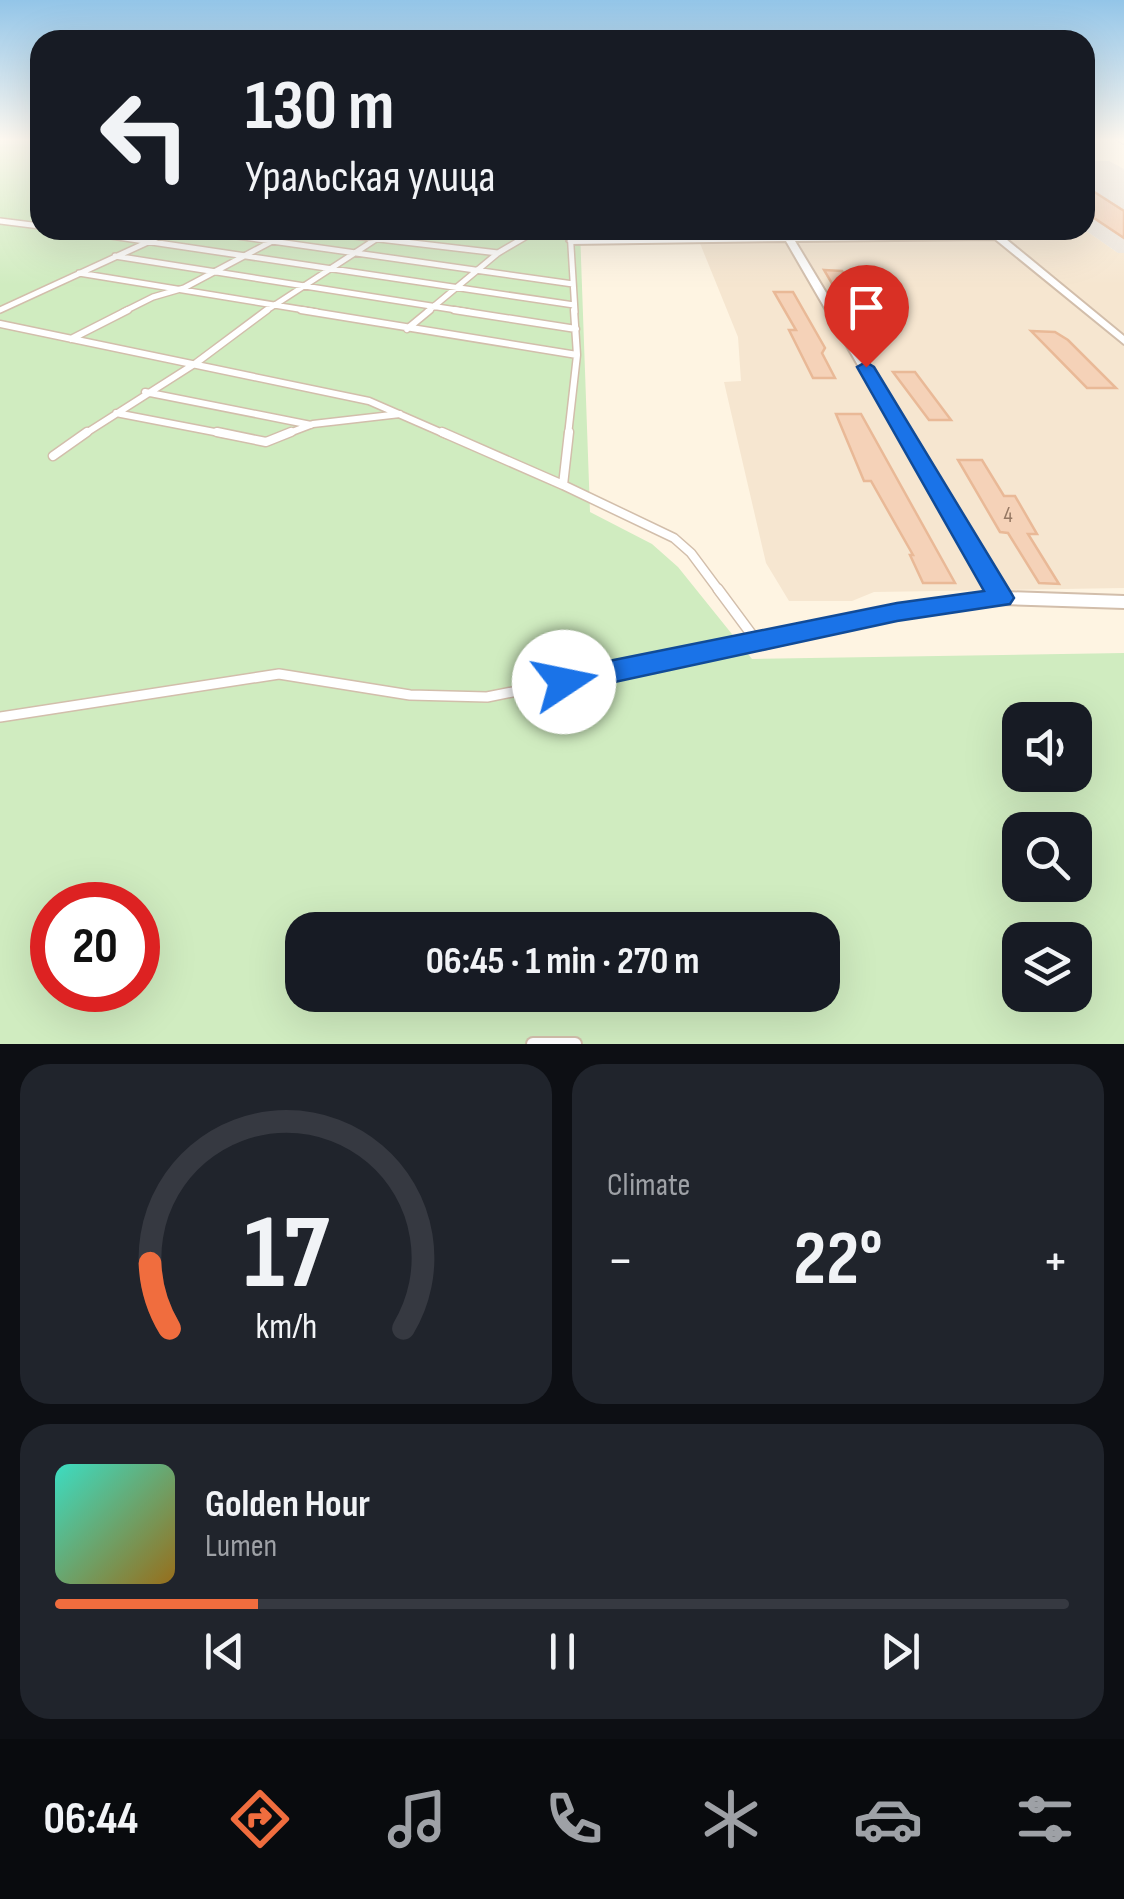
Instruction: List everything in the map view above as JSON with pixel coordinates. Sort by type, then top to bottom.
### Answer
[{"type":"street","points":[[790,240],[1001,598]]},
{"type":"street","points":[[1001,240],[1124,341]]},
{"type":"street","points":[[758,643],[897,612],[1001,598],[1124,602]]},
{"type":"lane","points":[[0,221],[30,225]]},
{"type":"lane","points":[[142,240],[574,305]]},
{"type":"lane","points":[[265,240],[573,284]]},
{"type":"lane","points":[[53,456],[374,240],[498,254]]},
{"type":"lane","points":[[407,329],[521,240]]},
{"type":"lane","points":[[563,485],[578,355],[570,240]]},
{"type":"lane","points":[[0,310],[149,241]]},
{"type":"lane","points":[[71,339],[153,298],[184,288],[272,241]]},
{"type":"lane","points":[[115,256],[576,329]]},
{"type":"lane","points":[[79,273],[578,355]]},
{"type":"lane","points":[[0,324],[369,401],[405,414],[674,538],[691,553],[758,643],[486,697],[410,695],[278,674],[0,717]]},
{"type":"lane","points":[[146,392],[310,424]]},
{"type":"lane","points":[[115,413],[266,442],[310,424],[405,414]]},
{"type":"lane","points":[[533,1044],[575,1044]]},
{"type":"shaded area","points":[[1095,188],[1124,188],[1124,253],[1095,237]]},
{"type":"shaded area","points":[[1095,237],[1124,253],[1124,588],[874,592],[852,601],[789,601],[766,563],[724,382],[741,381],[738,337],[699,240],[1095,240]]},
{"type":"green space","points":[[0,188],[30,188],[30,240],[580,240],[590,512],[652,544],[678,567],[752,659],[1124,653],[1124,1044],[0,1044]]},
{"type":"building","points":[[1095,192],[1124,211],[1124,238],[1095,219]]},
{"type":"building","points":[[824,270],[842,271],[866,308],[880,309],[894,329],[858,328]]},
{"type":"building","points":[[774,292],[793,292],[825,348],[822,353],[835,378],[813,378],[789,330],[796,330]]},
{"type":"building","points":[[1031,331],[1055,332],[1068,340],[1116,388],[1087,388]]},
{"type":"building","points":[[893,372],[915,372],[951,420],[929,420]]},
{"type":"building","points":[[836,414],[861,414],[955,583],[923,583],[913,555],[871,481],[864,481]]},
{"type":"building","points":[[958,460],[982,460],[1004,496],[1015,496],[1037,534],[1028,534],[1059,584],[1039,583],[1008,533],[1000,532]]},
{"type":"route","points":[[564,682],[897,612],[1001,598],[866,367]]}]
